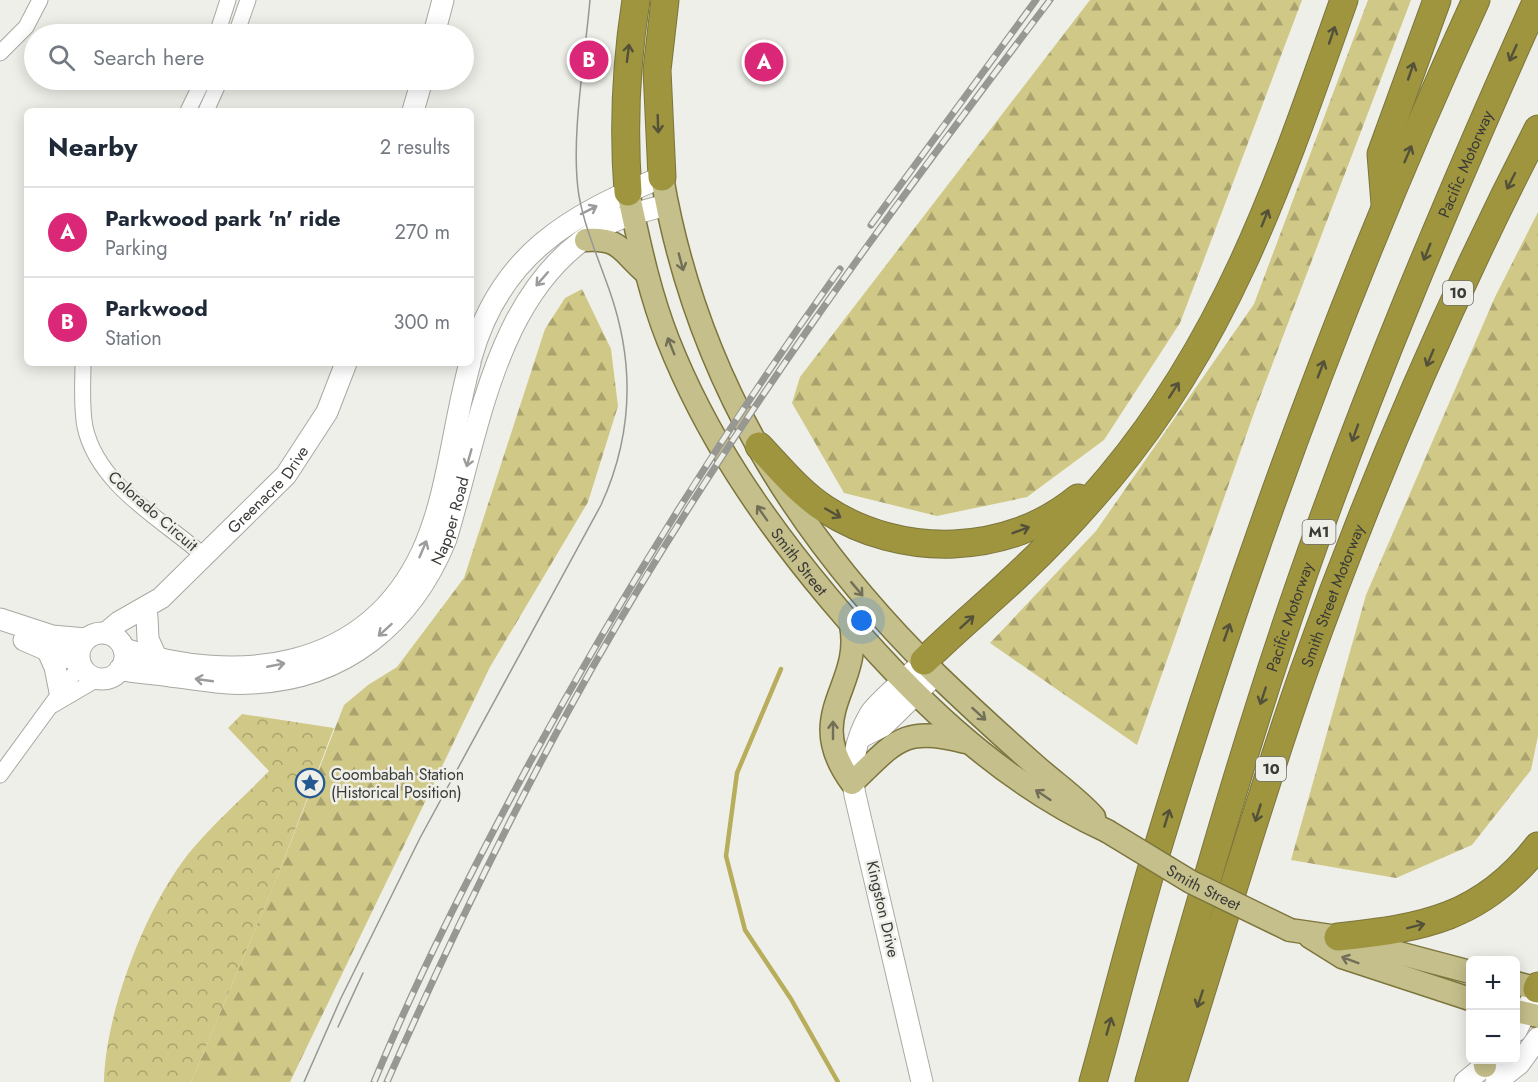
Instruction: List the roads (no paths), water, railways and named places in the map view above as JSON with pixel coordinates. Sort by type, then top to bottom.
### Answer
[{"type":"highway","points":[[631,203],[626,157],[627,69],[636,0]]},
{"type":"highway","points":[[662,177],[657,70],[665,0]]},
{"type":"highway","points":[[930,668],[1054,540],[1112,475],[1172,394],[1241,272],[1280,181],[1344,0]]},
{"type":"highway","points":[[1385,208],[1381,154],[1437,0]]},
{"type":"highway","points":[[1093,1082],[1160,840],[1213,672],[1320,370],[1385,208],[1476,0]]},
{"type":"highway","name":"Pacific Motorway","points":[[1149,1082],[1246,747],[1300,583],[1371,391],[1445,207],[1537,0]]},
{"type":"highway","name":"Smith Street Motorway","points":[[1173,1082],[1280,742],[1341,571],[1454,302],[1538,129]]},
{"type":"highway","points":[[759,446],[795,485],[826,509],[874,532],[919,543],[943,545],[985,541],[1026,529],[1066,507],[1112,475]]},
{"type":"highway","points":[[1338,937],[1418,927],[1459,911],[1495,889],[1514,873],[1538,846]]},
{"type":"main road","points":[[437,24],[443,0]]},
{"type":"main road","points":[[414,108],[419,90]]},
{"type":"main road","name":"Napper Road","points":[[111,647],[222,683],[272,682],[319,670],[340,661],[368,644],[395,621],[425,584],[446,539],[494,371],[521,308],[549,271],[662,177]]},
{"type":"main road","name":"Smith Street","points":[[662,177],[683,270],[705,337],[731,395],[782,489],[828,553],[930,668],[1036,766],[1083,805],[1107,831]]},
{"type":"main road","name":"Napper Road","points":[[474,350],[488,313],[504,286],[526,259],[567,223],[631,203],[667,205]]},
{"type":"main road","name":"Smith Street","points":[[631,203],[646,273],[671,348],[716,442],[775,532],[851,625],[909,688],[972,744],[1072,815],[1107,831],[1191,882],[1298,932],[1342,957],[1466,1001]]},
{"type":"main road","points":[[586,240],[607,240],[617,243],[646,273]]},
{"type":"main road","name":"Greenacre Drive","points":[[111,647],[147,617],[160,598],[286,475],[304,451],[327,412],[345,366]]},
{"type":"main road","name":"Napper Road","points":[[0,619],[45,635],[156,657],[229,667],[270,666],[322,651],[357,632],[371,619],[402,587],[422,551],[437,504],[469,366]]},
{"type":"main road","name":"Greenacre Drive","points":[[111,647],[119,622],[160,598]]},
{"type":"main road","points":[[147,617],[148,639],[156,657]]},
{"type":"main road","points":[[851,625],[853,652],[836,698],[832,727],[837,762],[852,783],[885,750],[911,736],[938,735],[972,744]]},
{"type":"main road","points":[[0,631],[80,662]]},
{"type":"main road","points":[[111,647],[107,678],[88,674],[80,662],[79,652],[111,647]]},
{"type":"main road","points":[[47,649],[55,667],[55,699]]},
{"type":"main road","name":"Kingston Drive","points":[[922,1082],[852,783],[854,754],[870,713],[909,688],[930,668]]},
{"type":"main road","name":"Smith Street","points":[[1298,932],[1338,937],[1466,971]]},
{"type":"main road","points":[[1524,1018],[1532,987]]},
{"type":"main road","points":[[1465,1082],[1489,1067],[1519,1064],[1538,1038]]},
{"type":"street","points":[[28,24],[40,0]]},
{"type":"street","points":[[220,24],[228,0]]},
{"type":"street","points":[[240,24],[248,0]]},
{"type":"street","points":[[0,53],[24,30]]},
{"type":"street","points":[[189,108],[198,90]]},
{"type":"street","points":[[207,108],[215,90]]},
{"type":"street","name":"Colorado Circuit","points":[[83,366],[83,412],[92,447],[99,461],[116,482],[204,556]]},
{"type":"street","points":[[0,775],[80,662]]},
{"type":"street","points":[[55,699],[99,678]]},
{"type":"waterway","points":[[781,669],[737,773],[726,856],[745,930],[791,999],[838,1082]]},
{"type":"tram line","points":[[304,1082],[341,998],[420,838],[601,505],[612,479],[625,426],[627,373],[624,346],[610,292],[585,220],[577,174],[577,125],[590,0]]},
{"type":"tram line","points":[[338,1027],[363,973]]},
{"type":"railway","points":[[871,225],[1036,0]]},
{"type":"railway","points":[[387,1082],[434,977],[510,822],[563,720],[643,582],[752,411],[868,244],[1050,0]]},
{"type":"railway","points":[[374,1082],[447,921],[529,764],[601,636],[716,450],[840,269]]},
{"type":"place","name":"Parkwood","points":[[589,60]]},
{"type":"place","name":"Parkwood park 'n' ride","points":[[764,62]]},
{"type":"place","name":"Coombabah Station (Historical Position)","points":[[310,783]]}]
